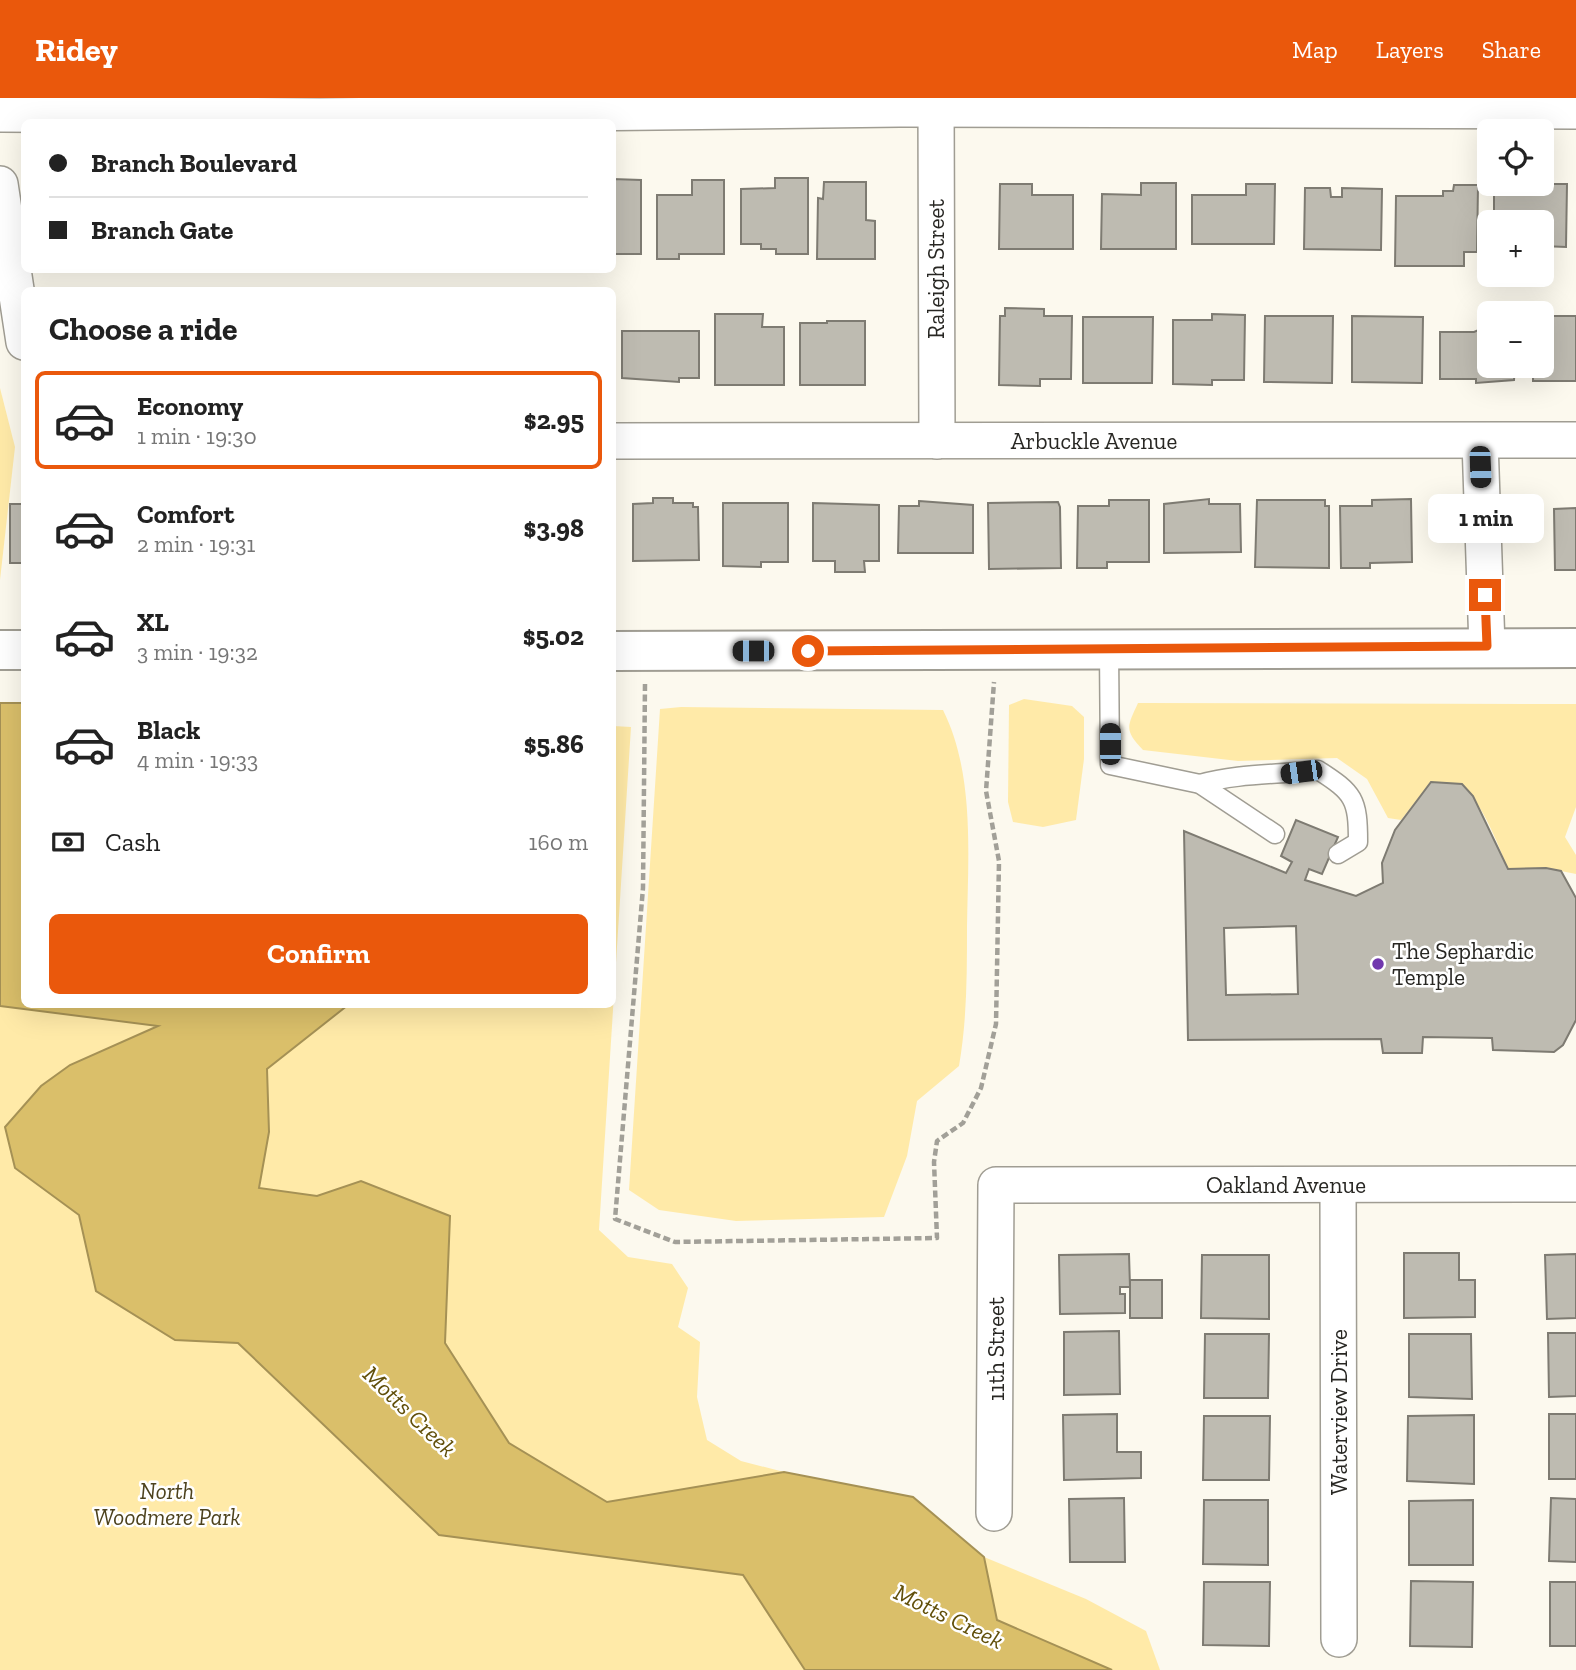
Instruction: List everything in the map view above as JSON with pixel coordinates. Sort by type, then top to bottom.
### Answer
[{"type":"street","points":[[0,114],[319,116],[900,109],[936,105],[1576,111]]},
{"type":"street","name":"Raleigh Street","points":[[936,105],[937,441]]},
{"type":"street","points":[[0,184],[21,322]]},
{"type":"street","name":"Arbuckle Avenue","points":[[616,441],[1576,440]]},
{"type":"street","points":[[1480,441],[1487,646]]},
{"type":"street","points":[[628,652],[1487,646],[1576,648]]},
{"type":"street","points":[[0,650],[21,650]]},
{"type":"street","name":"Oakland Avenue","points":[[996,1185],[1576,1184]]},
{"type":"street","name":"11th Street","points":[[994,1513],[996,1185]]},
{"type":"street","name":"Waterview Drive","points":[[1338,1186],[1339,1639]]},
{"type":"lane","points":[[1109,649],[1110,765],[1200,784],[1275,834]]},
{"type":"lane","points":[[1200,784],[1231,775],[1318,770],[1347,788],[1358,813],[1359,842],[1338,854]]},
{"type":"path","points":[[628,652],[643,888],[615,1219],[676,1242],[937,1238],[934,1162],[937,1141],[963,1123],[981,1088],[996,1024],[999,860],[986,791],[991,705],[999,650]]},
{"type":"green space","points":[[0,388],[15,447],[0,580]]},
{"type":"green space","points":[[1024,699],[1072,706],[1084,717],[1084,759],[1076,820],[1043,827],[1013,822],[1008,802],[1009,705]]},
{"type":"green space","points":[[1138,703],[1576,704],[1576,807],[1565,837],[1576,855],[1576,874],[1546,868],[1508,869],[1483,814],[1462,784],[1431,782],[1401,820],[1388,818],[1367,779],[1337,758],[1238,761],[1143,750],[1129,728]]},
{"type":"green space","points":[[660,709],[943,710],[953,735],[965,788],[968,844],[967,980],[962,1049],[959,1066],[917,1101],[907,1156],[884,1217],[736,1221],[659,1210],[629,1190]]},
{"type":"green space","points":[[616,726],[631,727],[616,963]]},
{"type":"green space","name":"North Woodmere Park","points":[[0,1006],[159,1026],[70,1065],[15,1168],[79,1215],[96,1291],[175,1340],[238,1343],[439,1535],[743,1575],[805,1670],[0,1670]]},
{"type":"green space","points":[[344,1008],[613,1008],[599,1230],[628,1257],[672,1264],[688,1288],[678,1327],[700,1342],[697,1397],[707,1440],[741,1461],[784,1472],[607,1502],[509,1443],[445,1343],[450,1216],[361,1181],[317,1196],[259,1188],[269,1132],[267,1069]]},
{"type":"green space","points":[[984,1557],[1086,1599],[1146,1631],[1160,1670],[1112,1670],[997,1620]]},
{"type":"water","name":"Motts Creek","points":[[0,703],[21,703],[21,1008],[344,1008],[267,1069],[269,1132],[259,1188],[317,1196],[361,1181],[450,1216],[445,1343],[509,1443],[607,1502],[784,1472],[913,1497],[984,1557],[997,1620],[1112,1670],[805,1670],[743,1575],[439,1535],[238,1343],[175,1340],[96,1291],[79,1215],[15,1168],[5,1127],[41,1086],[70,1065],[158,1026],[0,1006]]},
{"type":"building","points":[[775,178],[808,178],[808,254],[776,254],[776,249],[761,249],[761,244],[741,244],[741,189],[775,188]]},
{"type":"building","points":[[616,179],[641,180],[641,254],[616,254]]},
{"type":"building","points":[[692,180],[724,180],[724,254],[679,254],[679,259],[657,259],[657,195],[692,195]]},
{"type":"building","points":[[824,182],[866,182],[866,220],[875,221],[875,259],[817,259],[818,198],[823,199]]},
{"type":"building","points":[[1141,183],[1176,183],[1176,249],[1101,249],[1102,194],[1141,195]]},
{"type":"building","points":[[1000,184],[1032,184],[1032,195],[1073,195],[1073,249],[999,249]]},
{"type":"building","points":[[1246,184],[1275,184],[1274,244],[1192,244],[1192,195],[1246,195]]},
{"type":"building","points":[[1554,184],[1567,184],[1566,247],[1554,246],[1554,210],[1494,210],[1494,196],[1554,196]]},
{"type":"building","points":[[1454,185],[1477,185],[1477,252],[1464,252],[1464,266],[1395,266],[1396,196],[1443,196],[1443,191],[1453,191]]},
{"type":"building","points":[[1305,188],[1330,188],[1331,197],[1342,197],[1342,188],[1382,189],[1381,250],[1304,249]]},
{"type":"building","points":[[1005,308],[1044,309],[1044,316],[1072,316],[1071,379],[1040,379],[1040,386],[999,385],[1000,316],[1005,316]]},
{"type":"building","points":[[715,314],[763,314],[762,327],[784,327],[784,385],[715,385]]},
{"type":"building","points":[[1212,314],[1245,315],[1244,380],[1212,380],[1212,385],[1173,384],[1173,320],[1212,320]]},
{"type":"building","points":[[1265,316],[1333,316],[1332,383],[1264,382]]},
{"type":"building","points":[[1352,316],[1423,317],[1422,383],[1352,382]]},
{"type":"building","points":[[1554,316],[1576,316],[1576,381],[1533,381],[1533,378],[1554,378]]},
{"type":"building","points":[[1083,317],[1153,317],[1152,383],[1083,383]]},
{"type":"building","points":[[865,321],[865,385],[800,385],[800,323]]},
{"type":"building","points":[[622,331],[699,331],[699,378],[679,378],[679,382],[622,378]]},
{"type":"building","points":[[1477,331],[1477,378],[1514,380],[1476,383],[1476,379],[1440,379],[1440,332]]},
{"type":"building","points":[[653,498],[673,498],[673,503],[693,503],[693,507],[698,507],[699,560],[633,561],[633,504],[653,503]]},
{"type":"building","points":[[1209,499],[1209,504],[1240,504],[1241,552],[1164,553],[1164,504]]},
{"type":"building","points":[[1411,499],[1412,562],[1370,563],[1370,568],[1341,568],[1340,506],[1372,506],[1372,500]]},
{"type":"building","points":[[1109,500],[1149,500],[1149,562],[1107,562],[1107,568],[1077,568],[1078,506],[1109,506]]},
{"type":"building","points":[[1257,500],[1325,500],[1325,506],[1329,506],[1329,568],[1255,567]]},
{"type":"building","points":[[919,501],[973,505],[973,553],[898,553],[899,506],[919,506]]},
{"type":"building","points":[[1058,502],[1061,568],[989,569],[988,503]]},
{"type":"building","points":[[723,503],[788,503],[788,562],[761,562],[761,567],[723,566]]},
{"type":"building","points":[[813,503],[879,505],[879,561],[864,561],[865,572],[835,572],[835,561],[813,561]]},
{"type":"building","points":[[10,504],[21,504],[21,563],[10,563]]},
{"type":"building","points":[[1576,508],[1576,570],[1555,570],[1554,509]]},
{"type":"building","points":[[1431,782],[1462,784],[1473,796],[1508,869],[1546,868],[1561,871],[1576,898],[1576,1020],[1563,1045],[1554,1052],[1493,1050],[1492,1038],[1423,1037],[1422,1053],[1383,1053],[1381,1039],[1188,1040],[1184,831],[1286,873],[1292,862],[1281,856],[1296,820],[1338,837],[1322,874],[1309,869],[1305,880],[1356,896],[1383,883],[1382,863],[1395,830]],"holes":[[[1296,926],[1298,994],[1226,995],[1224,928]]]},
{"type":"building","points":[[1404,1253],[1459,1253],[1459,1280],[1475,1280],[1475,1317],[1404,1318]]},
{"type":"building","points":[[1129,1254],[1130,1287],[1120,1287],[1120,1294],[1125,1294],[1125,1313],[1060,1314],[1059,1255]]},
{"type":"building","points":[[1576,1254],[1576,1318],[1547,1319],[1545,1255]]},
{"type":"building","points":[[1202,1255],[1269,1255],[1269,1319],[1201,1318]]},
{"type":"building","points":[[1130,1280],[1162,1280],[1162,1318],[1130,1318]]},
{"type":"building","points":[[1119,1331],[1120,1394],[1064,1395],[1064,1332]]},
{"type":"building","points":[[1548,1333],[1576,1333],[1576,1396],[1549,1397]]},
{"type":"building","points":[[1205,1334],[1269,1334],[1268,1398],[1204,1398]]},
{"type":"building","points":[[1409,1334],[1471,1334],[1472,1399],[1409,1397]]},
{"type":"building","points":[[1117,1414],[1117,1452],[1141,1452],[1141,1478],[1064,1480],[1063,1415]]},
{"type":"building","points":[[1549,1414],[1576,1414],[1576,1479],[1549,1479]]},
{"type":"building","points":[[1474,1415],[1474,1484],[1407,1481],[1408,1416]]},
{"type":"building","points":[[1204,1416],[1270,1416],[1269,1480],[1203,1480]]},
{"type":"building","points":[[1124,1498],[1125,1562],[1070,1562],[1069,1499]]},
{"type":"building","points":[[1551,1498],[1576,1499],[1576,1562],[1549,1561]]},
{"type":"building","points":[[1204,1500],[1268,1500],[1268,1565],[1203,1564]]},
{"type":"building","points":[[1473,1500],[1473,1565],[1409,1565],[1409,1501]]},
{"type":"building","points":[[1411,1581],[1473,1582],[1472,1647],[1410,1646]]},
{"type":"building","points":[[1204,1582],[1270,1582],[1269,1646],[1203,1645]]},
{"type":"building","points":[[1550,1582],[1576,1582],[1576,1646],[1550,1646]]},
{"type":"place","name":"The Sephardic Temple","points":[[1378,964]]},
{"type":"route","points":[[808,651],[1487,646],[1485,595]]}]
